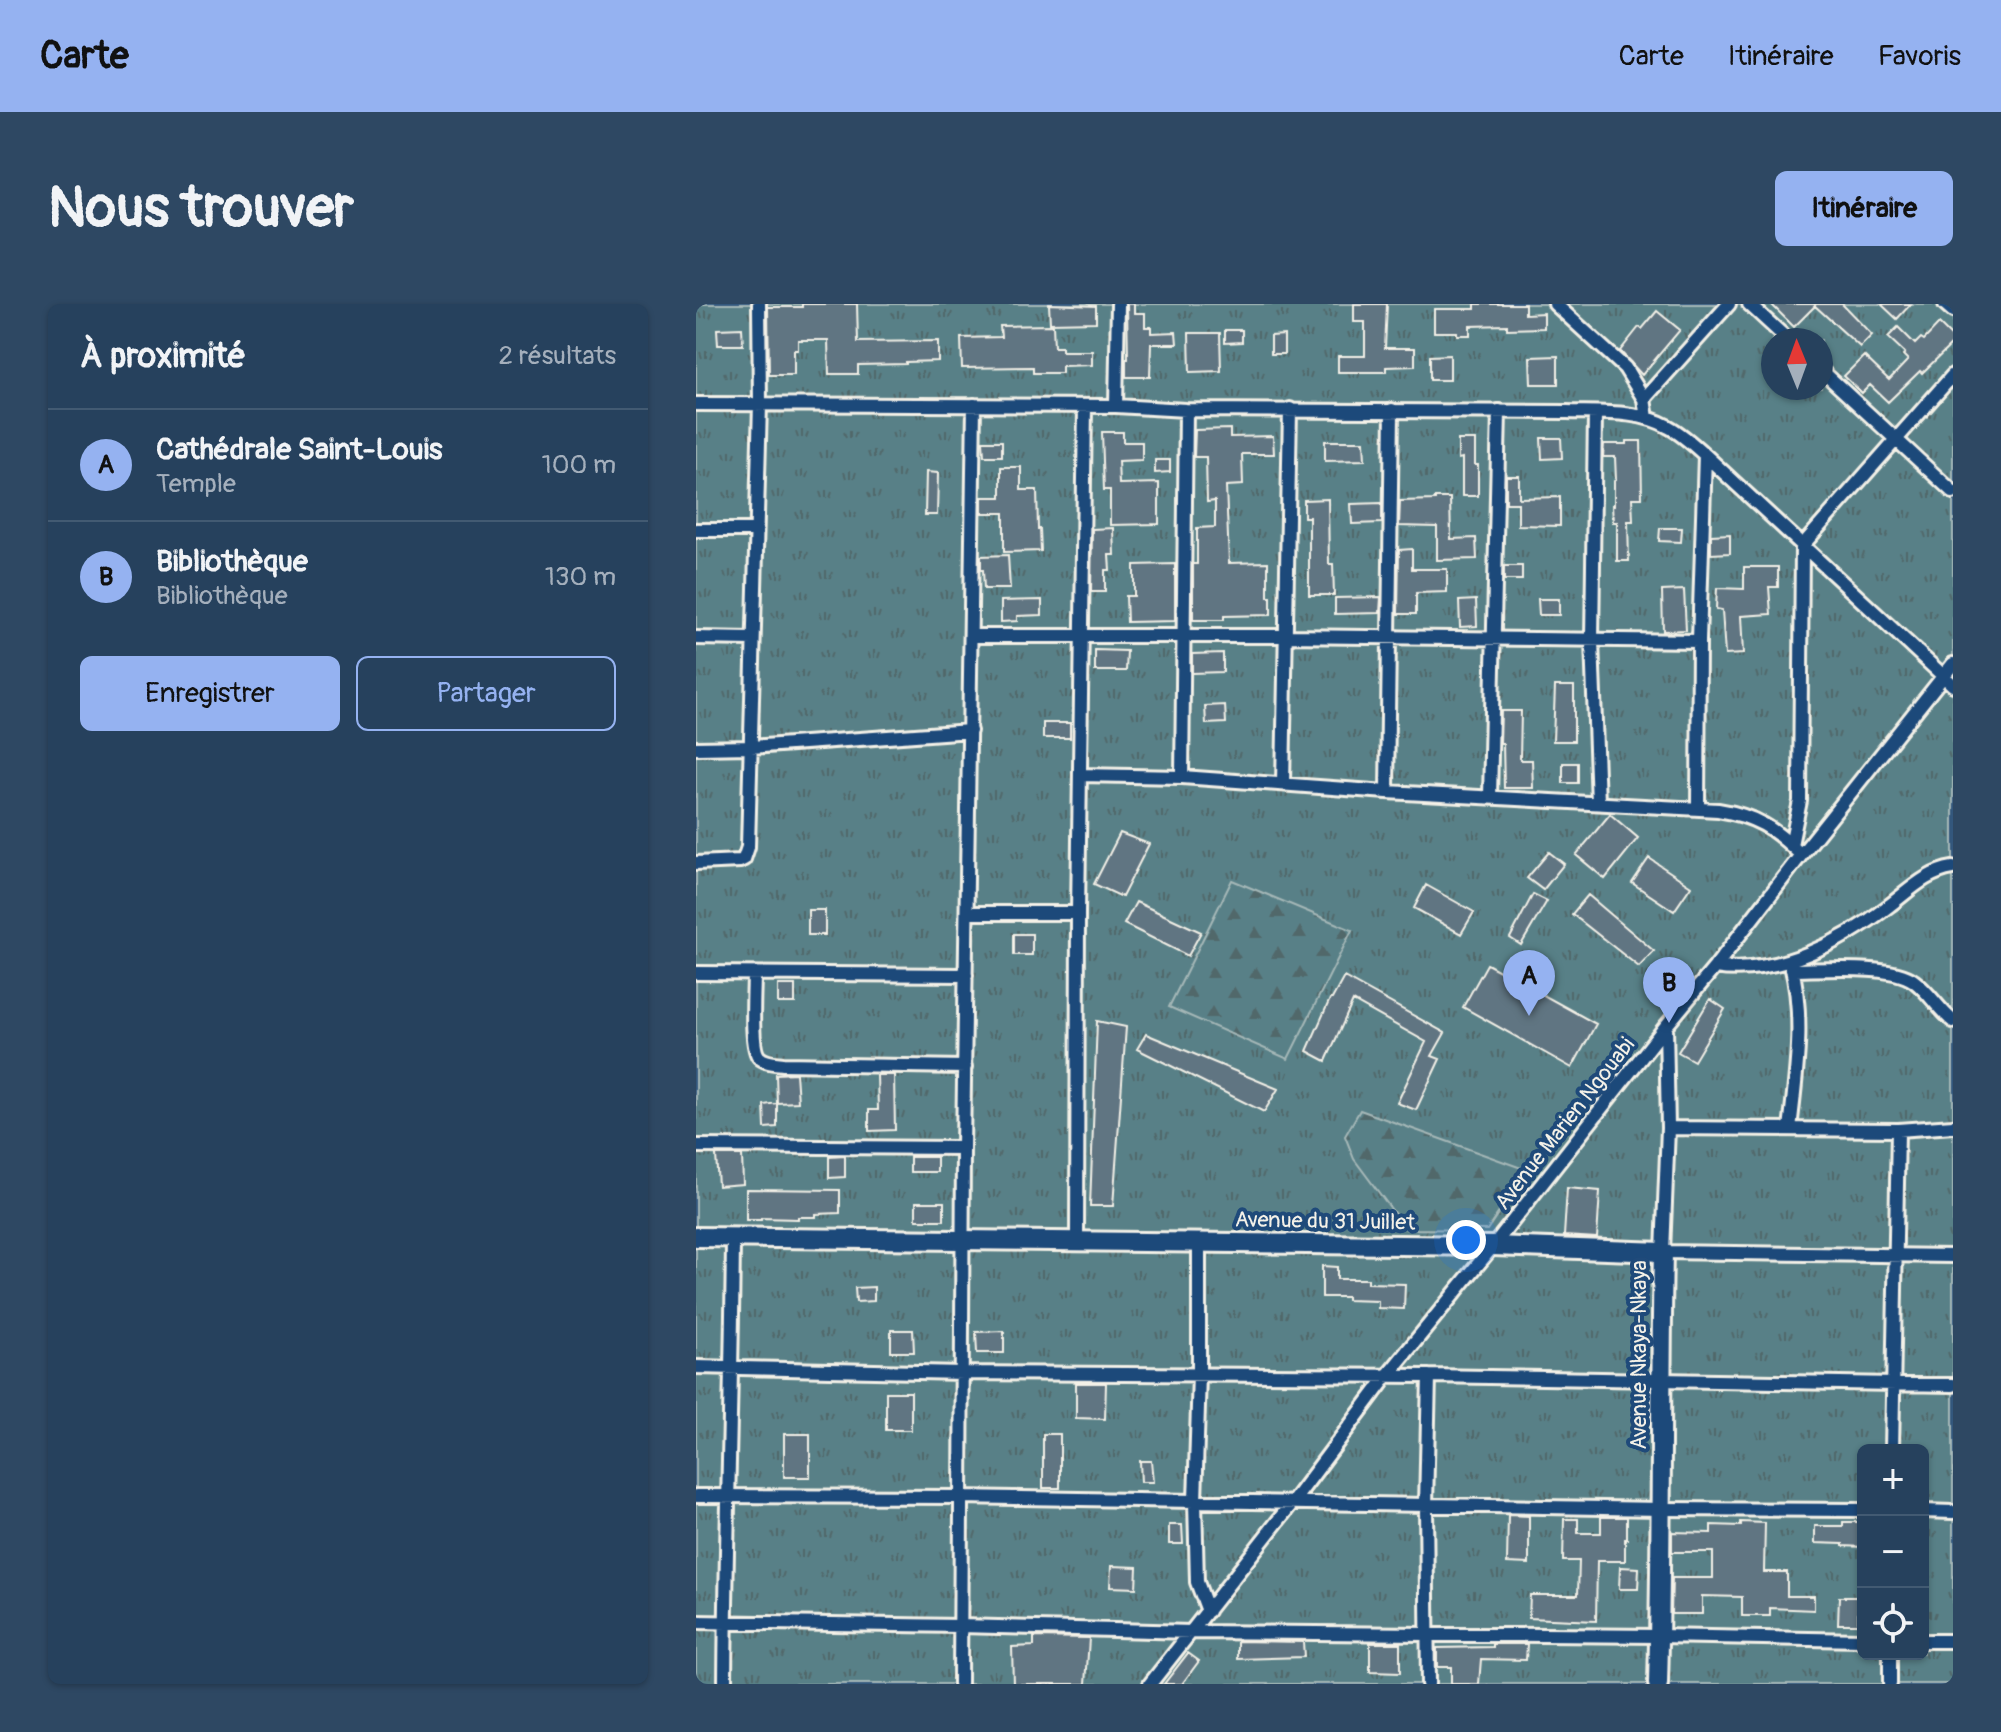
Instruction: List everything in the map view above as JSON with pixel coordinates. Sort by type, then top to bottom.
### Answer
[{"type":"street","points":[[696,863],[740,861],[746,855],[760,404],[759,304]]},
{"type":"street","points":[[1116,406],[1118,304]]},
{"type":"street","points":[[1555,304],[1625,368],[1644,399],[1647,418]]},
{"type":"street","points":[[1644,399],[1729,304]]},
{"type":"street","points":[[1749,304],[1775,328]]},
{"type":"street","points":[[1945,304],[1953,311]]},
{"type":"street","points":[[1791,845],[1800,801],[1802,546],[1953,375]]},
{"type":"street","points":[[1833,381],[1953,492]]},
{"type":"street","points":[[696,404],[1499,411],[1595,413],[1647,418],[1671,428],[1705,455],[1953,685]]},
{"type":"street","points":[[960,1684],[963,1148],[974,405]]},
{"type":"street","points":[[1077,1242],[1085,406]]},
{"type":"street","points":[[1283,784],[1290,409]]},
{"type":"street","points":[[1182,777],[1186,410]]},
{"type":"street","points":[[1387,792],[1392,410]]},
{"type":"street","points":[[1490,797],[1499,411]]},
{"type":"street","points":[[1595,413],[1592,641],[1598,803]]},
{"type":"street","points":[[1698,809],[1705,455]]},
{"type":"street","points":[[696,530],[756,530]]},
{"type":"street","points":[[971,636],[1699,641]]},
{"type":"street","points":[[696,638],[753,639]]},
{"type":"street","name":"Avenue Marien Ngouabi","points":[[1150,1684],[1387,1376],[1953,664]]},
{"type":"street","points":[[696,748],[751,747],[970,731]]},
{"type":"street","points":[[1080,775],[1182,777],[1698,809],[1747,816],[1777,832],[1801,855]]},
{"type":"street","points":[[1791,965],[1828,946],[1888,907],[1922,880],[1953,868]]},
{"type":"street","points":[[967,913],[1078,913]]},
{"type":"street","points":[[1715,967],[1736,971],[1791,965],[1902,974],[1914,981],[1953,1021]]},
{"type":"street","points":[[1790,1129],[1798,1032],[1791,965]]},
{"type":"street","points":[[696,973],[966,975]]},
{"type":"street","points":[[754,974],[755,1052],[765,1061],[783,1064],[965,1067]]},
{"type":"street","name":"Avenue Nkaya-Nkaya","points":[[1658,1684],[1663,1252],[1668,1128],[1666,1026]]},
{"type":"street","points":[[1668,1128],[1898,1130],[1953,1126]]},
{"type":"street","points":[[1892,1444],[1898,1130]]},
{"type":"street","points":[[696,1146],[963,1148]]},
{"type":"street","name":"Avenue du 31 Juillet","points":[[696,1237],[1493,1246],[1953,1256]]},
{"type":"street","points":[[725,1684],[733,1237]]},
{"type":"street","points":[[1199,1243],[1195,1501],[1197,1582],[1208,1611]]},
{"type":"street","points":[[696,1367],[1953,1385]]},
{"type":"street","points":[[1428,1684],[1426,1506],[1429,1376]]},
{"type":"street","points":[[696,1496],[1857,1510]]},
{"type":"street","points":[[1929,1511],[1953,1512]]},
{"type":"street","points":[[696,1622],[1857,1640]]},
{"type":"street","points":[[1929,1641],[1953,1641]]},
{"type":"street","points":[[1890,1660],[1890,1684]]},
{"type":"green space","points":[[696,304],[1953,304],[1953,1684],[696,1684]]},
{"type":"green space","points":[[1232,880],[1352,930],[1288,1059],[1169,1007]]},
{"type":"green space","points":[[1360,1110],[1527,1170],[1487,1230],[1406,1229],[1354,1159],[1345,1136]]},
{"type":"building","points":[[802,304],[857,304],[858,342],[938,341],[938,361],[858,365],[858,374],[829,374],[828,340],[798,340],[798,350],[794,350],[794,375],[769,375],[768,307],[802,307]]},
{"type":"building","points":[[1049,304],[1096,306],[1096,322],[1050,323]]},
{"type":"building","points":[[1127,304],[1134,304],[1134,313],[1145,313],[1145,327],[1151,327],[1151,333],[1176,332],[1177,344],[1151,344],[1150,377],[1126,377]]},
{"type":"building","points":[[1354,304],[1387,304],[1385,348],[1415,348],[1415,366],[1386,367],[1386,372],[1338,372],[1338,356],[1365,356],[1365,322],[1354,322]]},
{"type":"building","points":[[1475,304],[1525,304],[1525,314],[1544,313],[1544,328],[1470,326],[1470,335],[1434,332],[1434,309],[1475,309]]},
{"type":"building","points":[[1771,304],[1842,304],[1872,335],[1860,347],[1815,306],[1794,327]]},
{"type":"building","points":[[1881,304],[1911,304],[1897,319]]},
{"type":"building","points":[[1657,311],[1680,330],[1642,375],[1620,351]]},
{"type":"building","points":[[1939,324],[1953,338],[1953,343],[1888,402],[1870,385],[1862,393],[1844,376],[1864,356],[1889,380],[1908,360],[1888,337],[1898,327],[1915,344],[1921,338],[1924,340]]},
{"type":"building","points":[[1053,325],[1054,347],[1062,347],[1062,351],[1092,351],[1092,365],[1062,366],[1062,373],[1033,373],[1033,367],[962,368],[961,338],[1001,337],[1000,326]]},
{"type":"building","points":[[742,328],[743,345],[718,345],[717,329]]},
{"type":"building","points":[[1225,330],[1242,330],[1242,342],[1225,343]]},
{"type":"building","points":[[1189,333],[1220,333],[1221,371],[1190,372]]},
{"type":"building","points":[[1284,335],[1284,354],[1271,354],[1271,336]]},
{"type":"building","points":[[1450,355],[1450,380],[1430,380],[1430,356]]},
{"type":"building","points":[[1558,356],[1558,384],[1531,384],[1530,357]]},
{"type":"building","points":[[1230,429],[1230,437],[1273,436],[1274,454],[1242,454],[1243,485],[1226,486],[1229,563],[1268,562],[1271,615],[1193,620],[1193,564],[1197,564],[1197,528],[1215,527],[1215,501],[1207,502],[1206,457],[1194,457],[1195,430]]},
{"type":"building","points":[[1102,432],[1123,432],[1123,442],[1142,442],[1142,460],[1118,461],[1119,484],[1159,483],[1159,524],[1110,525],[1110,490],[1104,490]]},
{"type":"building","points":[[1541,438],[1561,438],[1562,458],[1542,459]]},
{"type":"building","points":[[1458,440],[1475,440],[1478,496],[1462,496],[1462,458],[1458,459]]},
{"type":"building","points":[[983,441],[1002,441],[1002,456],[984,456]]},
{"type":"building","points":[[1325,441],[1364,441],[1365,460],[1325,461]]},
{"type":"building","points":[[1626,441],[1641,441],[1642,498],[1632,498],[1633,521],[1628,521],[1629,561],[1617,561],[1617,522],[1613,522],[1612,505],[1616,480],[1615,457],[1603,457],[1604,444],[1626,444]]},
{"type":"building","points":[[1155,460],[1170,460],[1170,472],[1155,473]]},
{"type":"building","points":[[1001,467],[1021,467],[1021,490],[1037,490],[1041,551],[1004,552],[1004,513],[982,513],[982,497],[1001,497]]},
{"type":"building","points":[[926,472],[938,473],[937,515],[925,515]]},
{"type":"building","points":[[1506,476],[1519,476],[1519,498],[1560,497],[1560,526],[1518,525],[1518,503],[1506,503]]},
{"type":"building","points":[[1450,498],[1451,539],[1476,538],[1477,559],[1437,560],[1437,527],[1399,526],[1400,501]]},
{"type":"building","points":[[1328,499],[1329,564],[1333,564],[1334,595],[1309,595],[1309,517],[1304,517],[1304,500]]},
{"type":"building","points":[[1382,503],[1382,523],[1352,524],[1351,504]]},
{"type":"building","points":[[1113,528],[1114,555],[1109,555],[1110,570],[1105,570],[1105,592],[1091,592],[1092,529]]},
{"type":"building","points":[[1660,528],[1682,528],[1681,542],[1659,541]]},
{"type":"building","points":[[1730,534],[1730,553],[1711,554],[1711,535]]},
{"type":"building","points":[[1412,549],[1412,569],[1447,569],[1447,592],[1416,593],[1416,614],[1398,614],[1399,550]]},
{"type":"building","points":[[1008,555],[1010,589],[984,589],[981,556]]},
{"type":"building","points":[[1175,564],[1175,621],[1127,622],[1126,596],[1134,596],[1134,565]]},
{"type":"building","points":[[1504,566],[1522,566],[1522,580],[1504,580]]},
{"type":"building","points":[[1744,567],[1778,567],[1778,587],[1769,587],[1771,614],[1741,616],[1743,654],[1725,655],[1722,610],[1716,609],[1717,588],[1744,589]]},
{"type":"building","points":[[1684,590],[1686,630],[1663,631],[1662,591]]},
{"type":"building","points":[[1381,597],[1380,613],[1335,614],[1335,598]]},
{"type":"building","points":[[1538,599],[1559,599],[1559,615],[1539,615]]},
{"type":"building","points":[[1042,600],[1042,615],[1017,616],[1017,621],[1001,622],[1001,601]]},
{"type":"building","points":[[1476,600],[1477,626],[1460,627],[1459,601]]},
{"type":"building","points":[[1095,650],[1127,651],[1126,671],[1095,671]]},
{"type":"building","points":[[1223,653],[1223,672],[1192,673],[1192,654]]},
{"type":"building","points":[[1555,686],[1574,686],[1574,741],[1553,741]]},
{"type":"building","points":[[1225,705],[1226,723],[1206,724],[1205,706]]},
{"type":"building","points":[[1501,711],[1521,711],[1520,760],[1532,760],[1533,788],[1504,788]]},
{"type":"building","points":[[1043,723],[1070,723],[1070,738],[1043,738]]},
{"type":"building","points":[[1563,763],[1578,763],[1578,783],[1563,783]]},
{"type":"building","points":[[1610,814],[1638,838],[1605,879],[1576,855]]},
{"type":"building","points":[[1120,833],[1149,844],[1122,897],[1094,884]]},
{"type":"building","points":[[1549,852],[1564,864],[1543,890],[1527,878]]},
{"type":"building","points":[[1649,858],[1691,886],[1674,911],[1632,883]]},
{"type":"building","points":[[1426,885],[1474,912],[1461,934],[1414,908]]},
{"type":"building","points":[[1533,894],[1547,901],[1521,945],[1510,938]]},
{"type":"building","points":[[1588,895],[1654,951],[1639,967],[1572,914]]},
{"type":"building","points":[[1136,902],[1201,932],[1188,956],[1124,924]]},
{"type":"building","points":[[808,910],[825,910],[825,935],[808,935]]},
{"type":"building","points":[[1014,934],[1032,934],[1032,955],[1014,955]]},
{"type":"building","points":[[1487,964],[1596,1024],[1572,1068],[1463,1007]]},
{"type":"building","points":[[1344,977],[1445,1033],[1432,1056],[1440,1059],[1416,1110],[1397,1103],[1426,1042],[1353,1001],[1326,1061],[1307,1051],[1330,999]]},
{"type":"building","points":[[778,985],[795,985],[795,1003],[778,1003]]},
{"type":"building","points":[[1710,999],[1725,1009],[1694,1061],[1678,1052]]},
{"type":"building","points":[[1097,1021],[1126,1027],[1113,1206],[1090,1206]]},
{"type":"building","points":[[1146,1034],[1278,1089],[1264,1112],[1137,1049]]},
{"type":"building","points":[[796,1073],[798,1102],[777,1103],[776,1074]]},
{"type":"building","points":[[877,1075],[894,1075],[895,1130],[869,1131],[869,1110],[878,1110]]},
{"type":"building","points":[[777,1103],[777,1127],[765,1128],[764,1105]]},
{"type":"building","points":[[716,1155],[742,1155],[743,1184],[718,1186]]},
{"type":"building","points":[[845,1156],[845,1177],[829,1178],[829,1157]]},
{"type":"building","points":[[910,1157],[937,1157],[937,1172],[910,1172]]},
{"type":"building","points":[[1567,1188],[1600,1191],[1597,1238],[1564,1236]]},
{"type":"building","points":[[746,1189],[840,1190],[840,1213],[816,1214],[816,1217],[798,1219],[746,1220]]},
{"type":"building","points":[[916,1202],[944,1202],[944,1220],[916,1220]]},
{"type":"building","points":[[1322,1266],[1337,1267],[1337,1279],[1405,1284],[1404,1309],[1378,1308],[1378,1301],[1322,1297]]},
{"type":"building","points":[[874,1287],[874,1301],[856,1302],[855,1288]]},
{"type":"building","points":[[891,1330],[913,1330],[914,1352],[891,1352]]},
{"type":"building","points":[[1004,1331],[1004,1353],[977,1353],[976,1332]]},
{"type":"building","points":[[1076,1383],[1106,1383],[1105,1419],[1076,1418]]},
{"type":"building","points":[[886,1392],[911,1392],[911,1430],[886,1430]]},
{"type":"building","points":[[784,1434],[810,1434],[810,1477],[784,1477]]},
{"type":"building","points":[[1043,1434],[1060,1434],[1060,1488],[1043,1488]]},
{"type":"building","points":[[1140,1461],[1151,1461],[1153,1482],[1141,1482]]},
{"type":"building","points":[[1508,1515],[1529,1516],[1529,1564],[1507,1563]]},
{"type":"building","points":[[1601,1517],[1627,1517],[1627,1539],[1625,1561],[1597,1561],[1596,1621],[1529,1618],[1530,1595],[1578,1595],[1579,1561],[1563,1561],[1564,1519],[1578,1519],[1578,1533],[1601,1533]]},
{"type":"building","points":[[1741,1522],[1765,1523],[1764,1572],[1787,1572],[1787,1596],[1814,1596],[1814,1610],[1770,1608],[1770,1616],[1742,1616],[1742,1597],[1702,1596],[1702,1614],[1671,1614],[1672,1578],[1713,1578],[1713,1552],[1672,1552],[1672,1532],[1711,1533],[1711,1525],[1741,1526]]},
{"type":"building","points":[[1843,1522],[1857,1522],[1857,1547],[1815,1543],[1815,1526],[1843,1526]]},
{"type":"building","points":[[1169,1525],[1182,1525],[1183,1544],[1169,1544]]},
{"type":"building","points":[[1111,1566],[1137,1567],[1136,1588],[1110,1587]]},
{"type":"building","points":[[1620,1567],[1639,1568],[1638,1589],[1619,1589]]},
{"type":"building","points":[[1839,1597],[1857,1597],[1857,1624],[1838,1624]]},
{"type":"building","points":[[1034,1637],[1089,1638],[1086,1684],[1013,1684],[1012,1647],[1034,1646]]},
{"type":"building","points":[[1238,1641],[1303,1642],[1304,1657],[1238,1659]]},
{"type":"building","points":[[1370,1643],[1400,1643],[1400,1673],[1370,1672]]},
{"type":"building","points":[[1493,1644],[1527,1644],[1526,1660],[1481,1659],[1479,1684],[1451,1684],[1451,1667],[1437,1667],[1437,1648],[1493,1647]]},
{"type":"building","points":[[1188,1653],[1199,1661],[1182,1684],[1164,1684]]},
{"type":"place","name":"Cathédrale Saint-Louis","points":[[1529,1016]]},
{"type":"place","name":"Bibliothèque","points":[[1669,1023]]}]
